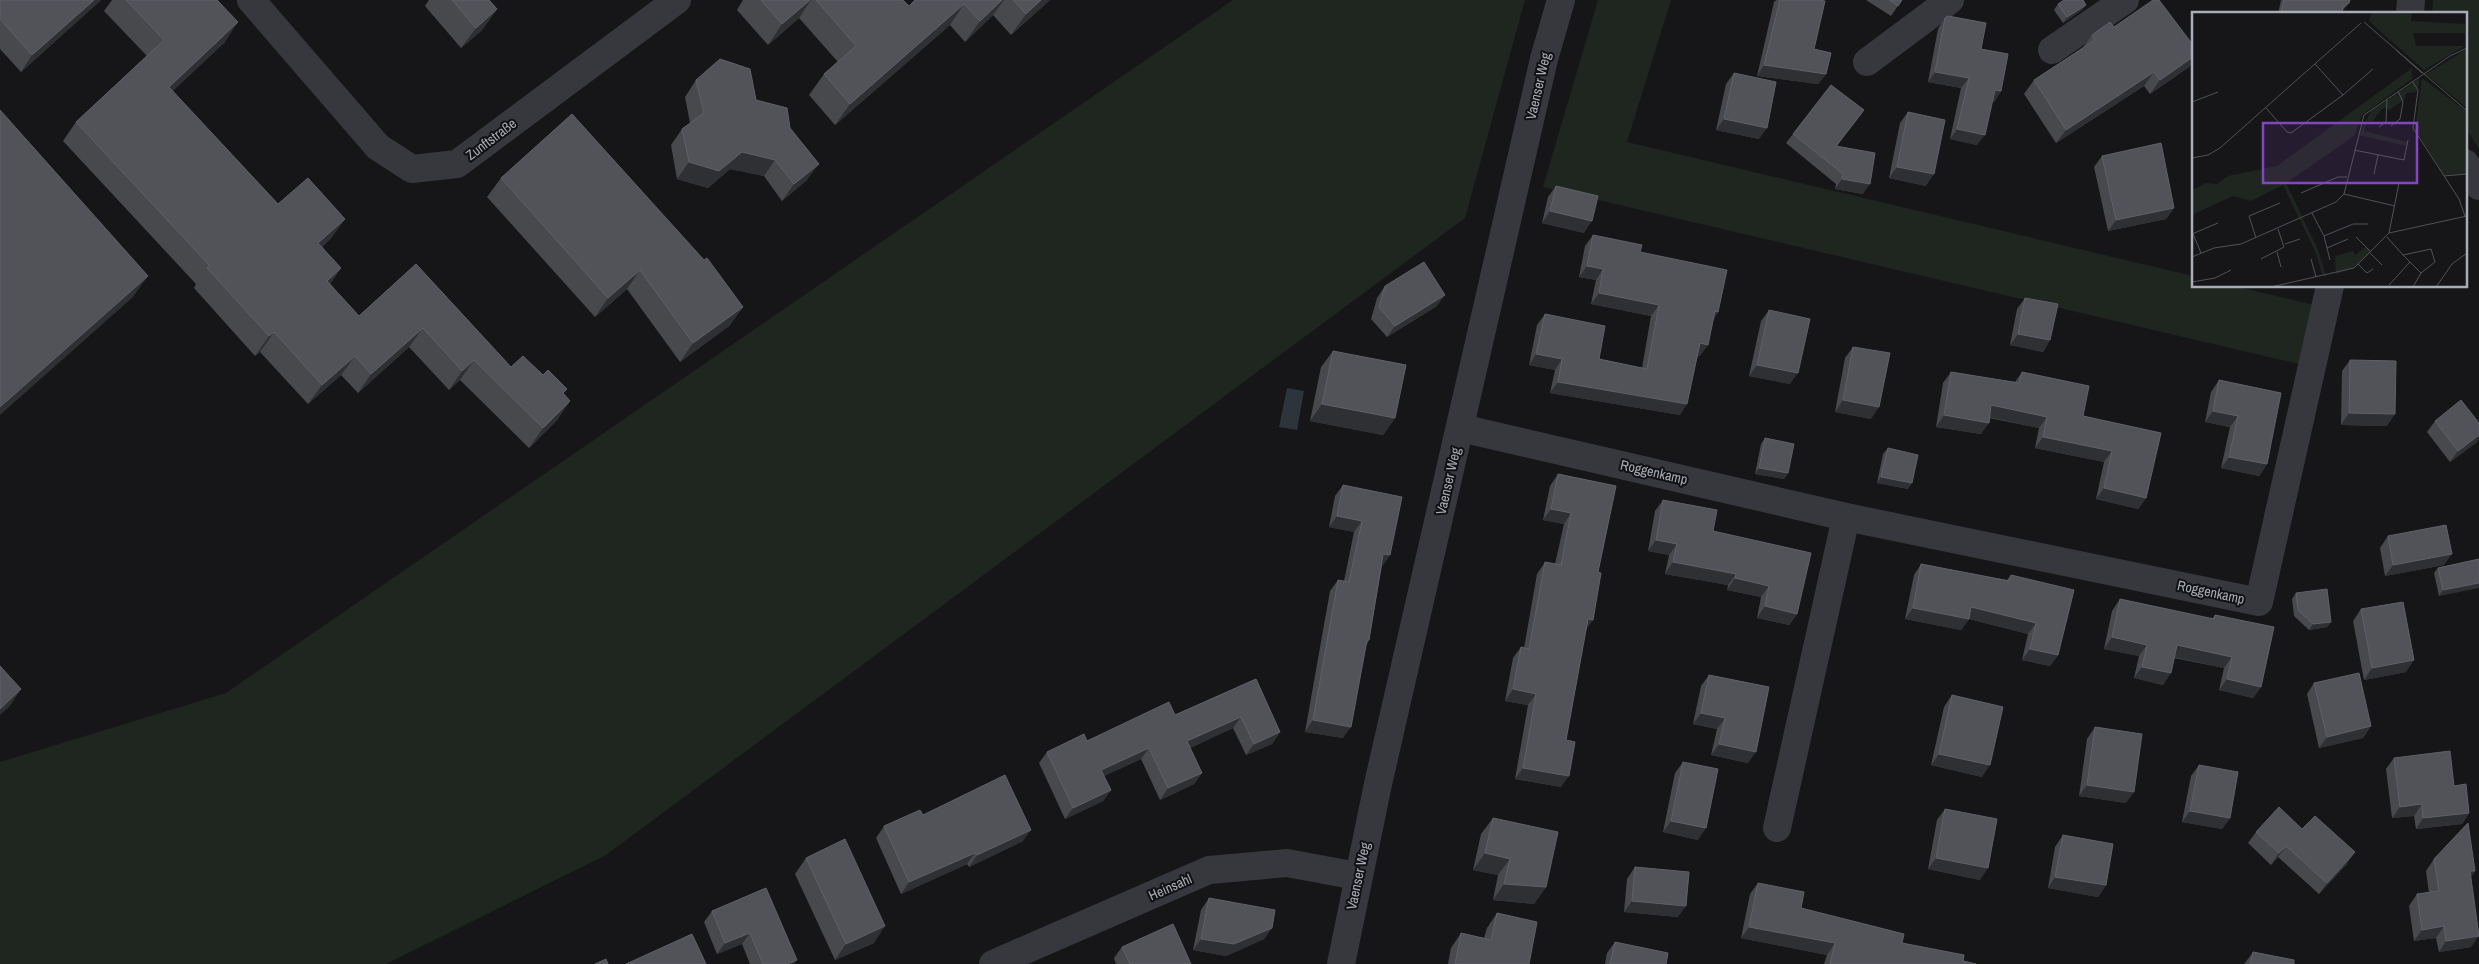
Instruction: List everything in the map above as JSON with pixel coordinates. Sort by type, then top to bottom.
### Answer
[{"type":"street","name":"Zunftstraße","points":[[251,0],[378,147],[412,169],[457,164],[677,0]]},
{"type":"street","name":"Vaenser Weg","points":[[1341,964],[1357,876],[1544,59],[1561,0]]},
{"type":"street","points":[[1867,62],[1950,0]]},
{"type":"street","points":[[2052,50],[2125,0]]},
{"type":"street","points":[[2466,166],[2479,186]]},
{"type":"street","name":"Roggenkamp","points":[[1461,428],[1846,517],[2259,602],[2330,288]]},
{"type":"street","points":[[1777,828],[1846,517]]},
{"type":"street","name":"Heinsahl","points":[[993,964],[1209,870],[1286,863],[1357,876]]},
{"type":"shaded area","points":[[1233,0],[1525,0],[1465,218],[606,855],[386,964],[0,964],[0,762],[226,693]]},
{"type":"shaded area","points":[[1598,0],[1671,0],[1627,142],[2192,276],[2192,288],[2242,288],[2314,305],[2299,364],[1543,187]]},
{"type":"shaded area","points":[[2433,0],[2479,0],[2479,149],[2466,129],[2466,12],[2432,12]]},
{"type":"shaded area","points":[[1287,388],[1304,391],[1297,430],[1279,427]]},
{"type":"building","points":[[0,0],[94,0],[32,55],[0,19]]},
{"type":"building","points":[[126,0],[217,0],[238,22],[169,87],[278,204],[308,178],[345,219],[318,243],[341,268],[327,281],[359,316],[416,264],[511,367],[523,356],[543,375],[548,370],[567,389],[563,393],[570,401],[543,428],[474,360],[462,371],[423,328],[371,374],[355,356],[322,385],[274,332],[269,336],[207,268],[210,266],[76,122],[164,40]]},
{"type":"building","points":[[452,0],[489,0],[497,9],[476,28]]},
{"type":"building","points":[[761,0],[810,0],[782,24]]},
{"type":"building","points":[[816,0],[903,0],[909,6],[915,0],[1002,0],[980,21],[964,4],[850,104],[824,74],[856,46]]},
{"type":"building","points":[[1013,0],[1041,0],[1026,14]]},
{"type":"building","points":[[1780,0],[1825,1],[1814,49],[1831,53],[1826,74],[1764,65]]},
{"type":"building","points":[[1889,0],[1902,0],[1898,6]]},
{"type":"building","points":[[2064,0],[2083,0],[2086,5],[2067,17],[2058,4]]},
{"type":"building","points":[[2153,0],[2159,0],[2192,44],[2192,58],[2160,80],[2154,72],[2066,130],[2034,80],[2095,40],[2092,35],[2110,22],[2114,27]]},
{"type":"building","points":[[2284,0],[2350,0],[2343,7],[2342,12],[2281,12]]},
{"type":"building","points":[[1948,16],[1986,23],[1981,49],[2008,54],[2001,91],[1995,90],[1985,135],[1957,129],[1969,78],[1935,72],[1945,18]]},
{"type":"building","points":[[720,59],[750,69],[756,100],[787,108],[790,128],[819,164],[794,184],[775,160],[742,152],[719,171],[689,162],[682,129],[704,113],[696,80]]},
{"type":"building","points":[[1734,73],[1776,82],[1767,128],[1724,119]]},
{"type":"building","points":[[1831,85],[1864,110],[1836,146],[1875,153],[1870,184],[1842,179],[1843,174],[1793,134]]},
{"type":"building","points":[[0,110],[148,276],[0,407]]},
{"type":"building","points":[[1908,112],[1945,120],[1934,174],[1897,167]]},
{"type":"building","points":[[572,114],[704,260],[707,258],[743,307],[693,343],[640,270],[608,298],[501,178]]},
{"type":"building","points":[[2161,143],[2174,208],[2116,220],[2102,156]]},
{"type":"building","points":[[1556,186],[1598,196],[1592,221],[1550,211]]},
{"type":"building","points":[[1593,235],[1642,245],[1640,252],[1727,270],[1718,312],[1715,311],[1708,345],[1700,343],[1687,404],[1558,382],[1562,359],[1536,354],[1545,314],[1605,326],[1599,359],[1647,369],[1659,305],[1599,293],[1603,269],[1587,266]]},
{"type":"building","points":[[1424,262],[1445,295],[1395,326],[1379,307],[1385,286]]},
{"type":"building","points":[[2025,298],[2058,304],[2050,340],[2018,334]]},
{"type":"building","points":[[1769,310],[1810,319],[1798,373],[1757,365]]},
{"type":"building","points":[[1853,347],[1890,353],[1879,407],[1843,400]]},
{"type":"building","points":[[1333,351],[1406,365],[1395,418],[1322,404]]},
{"type":"building","points":[[2350,360],[2396,361],[2395,414],[2349,413]]},
{"type":"building","points":[[1951,372],[2019,383],[2022,372],[2089,386],[2083,416],[2161,433],[2146,498],[2104,488],[2112,451],[2043,437],[2047,417],[1991,405],[1989,423],[1944,415]]},
{"type":"building","points":[[2219,380],[2281,393],[2267,464],[2229,457],[2238,416],[2213,411]]},
{"type":"building","points":[[2461,400],[2479,423],[2479,435],[2458,451],[2435,421]]},
{"type":"building","points":[[1765,438],[1794,444],[1788,473],[1759,468]]},
{"type":"building","points":[[1888,448],[1918,455],[1912,483],[1881,477]]},
{"type":"building","points":[[1558,474],[1616,486],[1598,572],[1601,573],[1593,620],[1588,619],[1566,740],[1575,742],[1569,776],[1523,768],[1536,694],[1513,689],[1521,647],[1529,649],[1545,562],[1561,565],[1571,513],[1551,509]]},
{"type":"building","points":[[1343,485],[1402,497],[1390,555],[1383,554],[1369,640],[1367,640],[1351,727],[1313,720],[1338,580],[1349,582],[1362,521],[1337,516]]},
{"type":"building","points":[[1663,500],[1717,510],[1713,531],[1811,553],[1797,614],[1765,606],[1769,586],[1735,578],[1736,574],[1673,562],[1677,544],[1656,540]]},
{"type":"building","points":[[2446,525],[2452,554],[2393,565],[2388,536]]},
{"type":"building","points":[[2479,559],[2479,583],[2443,590],[2438,568]]},
{"type":"building","points":[[1921,564],[2009,581],[2011,575],[2074,590],[2058,655],[2030,649],[2036,623],[1971,607],[1969,619],[1913,608]]},
{"type":"building","points":[[2327,589],[2331,622],[2313,624],[2298,610],[2296,593]]},
{"type":"building","points":[[2120,599],[2214,619],[2215,615],[2274,627],[2261,687],[2227,679],[2232,657],[2177,645],[2171,673],[2142,667],[2147,645],[2112,637]]},
{"type":"building","points":[[2403,602],[2414,660],[2372,668],[2361,609]]},
{"type":"building","points":[[0,666],[21,689],[0,709]]},
{"type":"building","points":[[2359,673],[2371,726],[2327,737],[2314,683]]},
{"type":"building","points":[[1709,675],[1769,687],[1756,752],[1719,744],[1725,718],[1701,713]]},
{"type":"building","points":[[1256,679],[1280,732],[1254,744],[1241,717],[1187,741],[1202,773],[1168,788],[1149,748],[1101,770],[1111,790],[1073,808],[1047,752],[1084,734],[1087,741],[1169,702],[1175,715]]},
{"type":"building","points":[[1952,695],[2003,707],[1990,765],[1939,754]]},
{"type":"building","points":[[2095,727],[2142,734],[2134,792],[2087,785]]},
{"type":"building","points":[[2450,751],[2454,786],[2466,784],[2469,813],[2423,818],[2422,804],[2400,807],[2394,758]]},
{"type":"building","points":[[1683,762],[1718,769],[1706,828],[1671,821]]},
{"type":"building","points":[[2199,765],[2238,772],[2230,818],[2190,811]]},
{"type":"building","points":[[1005,775],[1031,830],[977,855],[975,853],[909,882],[884,826],[920,810],[923,815]]},
{"type":"building","points":[[2279,807],[2302,829],[2315,816],[2355,852],[2327,883],[2286,846],[2279,853],[2256,832]]},
{"type":"building","points":[[1945,809],[1997,819],[1988,868],[1936,858]]},
{"type":"building","points":[[1493,818],[1558,832],[1546,887],[1504,884],[1510,859],[1485,853]]},
{"type":"building","points":[[2468,823],[2475,871],[2470,871],[2479,936],[2446,941],[2444,926],[2422,930],[2417,894],[2439,891],[2434,859]]},
{"type":"building","points":[[2063,835],[2113,844],[2106,885],[2055,877]]},
{"type":"building","points":[[845,839],[885,926],[846,944],[806,858]]},
{"type":"building","points":[[1635,867],[1689,872],[1686,906],[1632,901]]},
{"type":"building","points":[[1758,883],[1804,892],[1801,908],[1904,934],[1902,943],[1964,955],[1963,961],[1976,964],[1830,964],[1835,943],[1749,927]]},
{"type":"building","points":[[766,888],[797,960],[787,964],[763,964],[750,933],[725,943],[712,911]]},
{"type":"building","points":[[1209,898],[1275,910],[1272,928],[1234,944],[1201,939]]},
{"type":"building","points":[[1497,913],[1537,922],[1529,964],[1455,964],[1461,933],[1491,940]]},
{"type":"building","points":[[1173,924],[1191,964],[1130,964],[1122,947]]},
{"type":"building","points":[[692,934],[706,964],[626,964]]},
{"type":"building","points":[[1615,942],[1668,953],[1666,964],[1610,964]]},
{"type":"building","points":[[2253,952],[2294,960],[2294,964],[2250,964]]},
{"type":"building","points":[[606,959],[608,964],[595,964]]}]
